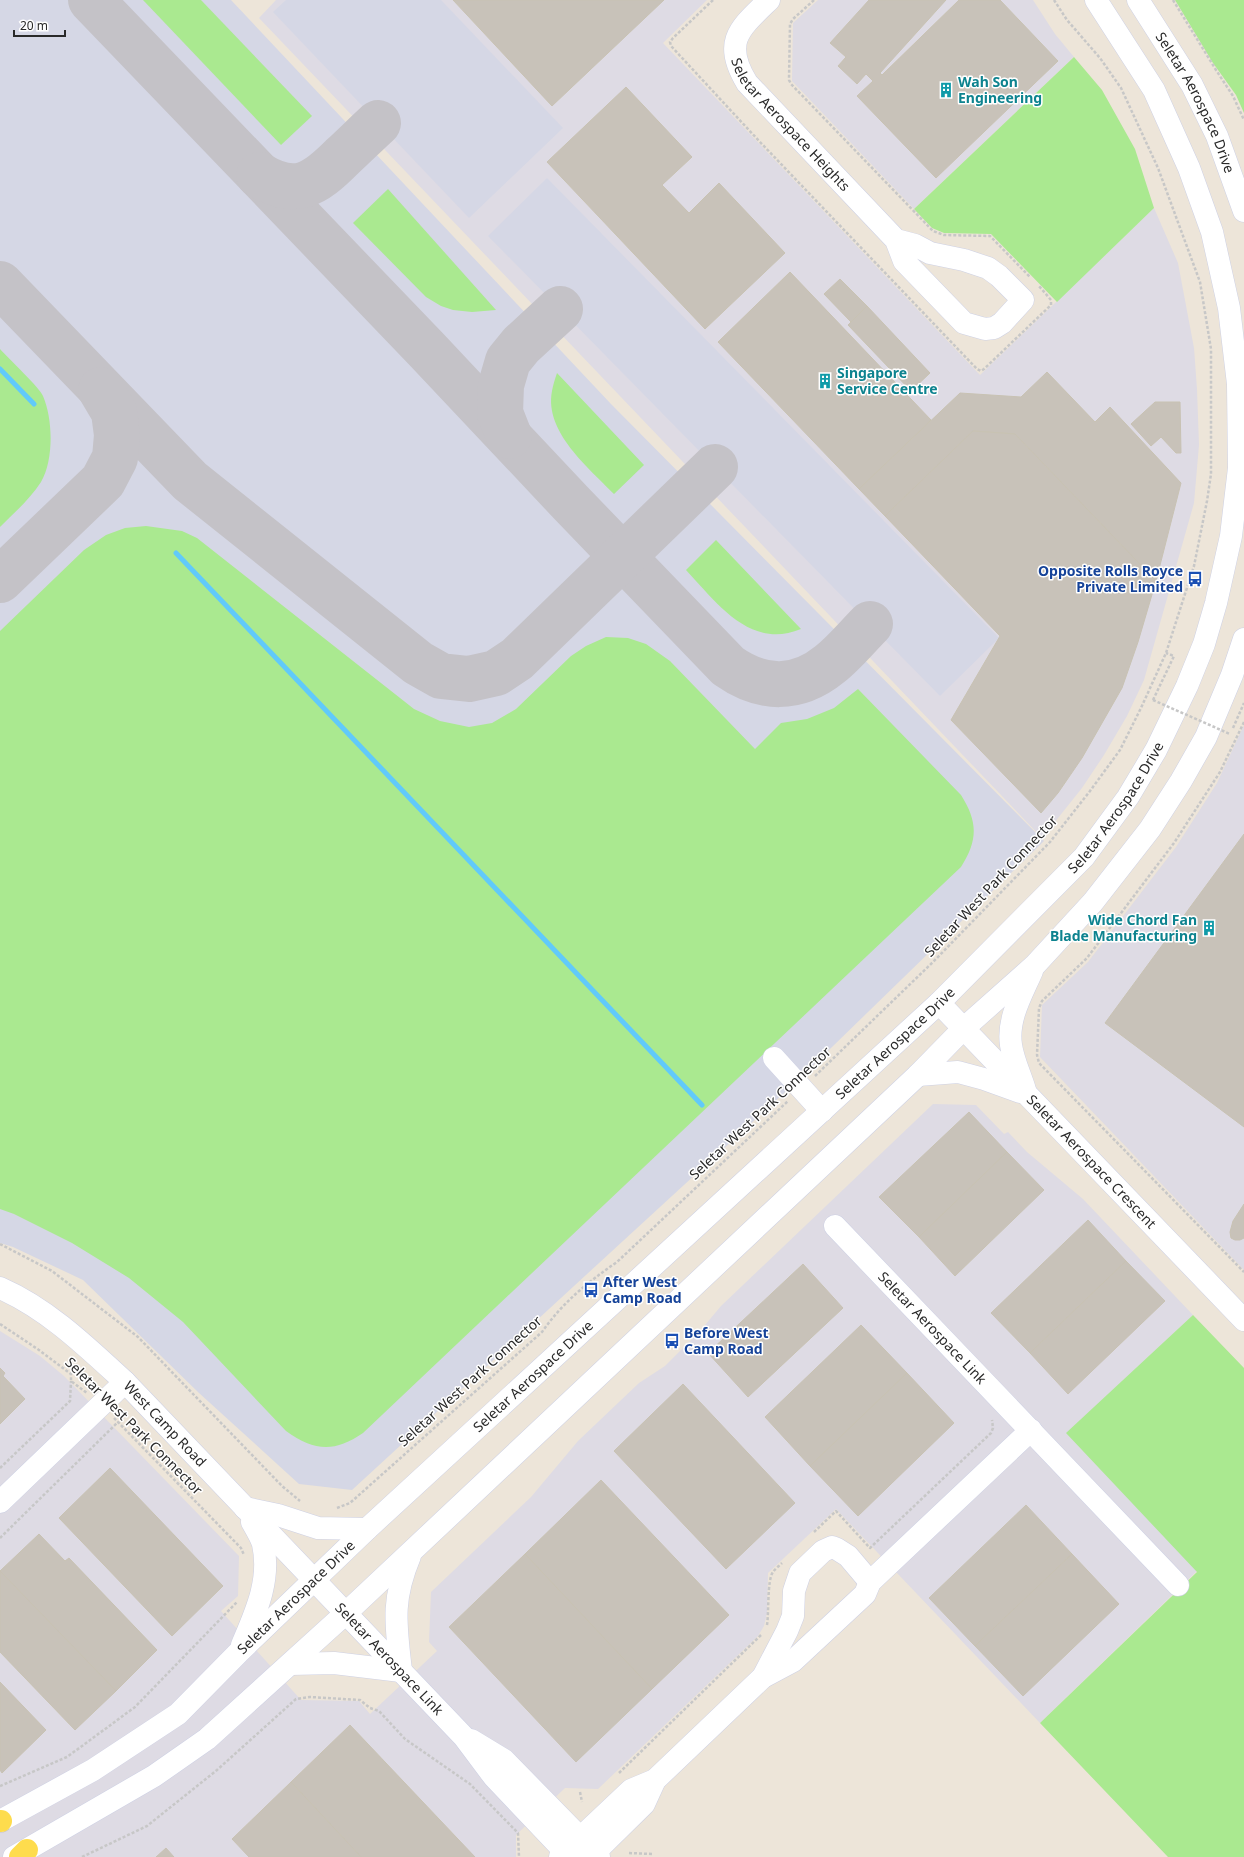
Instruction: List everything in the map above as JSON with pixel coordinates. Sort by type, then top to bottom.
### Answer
[{"type":"street","name":"Seletar Aerospace Heights","points":[[769,0],[738,34],[734,54],[738,68],[747,83],[896,240],[904,261],[964,323],[985,330],[994,328],[1002,323],[1023,300],[999,276],[988,268],[964,260],[930,253],[915,245],[896,240]]},
{"type":"street","name":"Seletar Aerospace Drive","points":[[0,1821],[93,1770],[178,1714],[240,1651],[367,1529],[939,1004],[1084,857],[1128,796],[1156,750],[1187,686],[1204,644],[1216,603],[1231,536],[1239,468],[1238,384],[1229,308],[1212,232],[1189,168],[1156,94],[1096,0]]},
{"type":"street","name":"Seletar Aerospace Drive","points":[[1138,0],[1192,85],[1217,136],[1244,211]]},
{"type":"street","points":[[20,1855],[154,1776],[208,1739],[412,1551],[918,1075],[963,1029],[1035,965],[1093,902],[1150,829],[1181,781],[1206,737],[1232,675],[1244,639]]},
{"type":"street","points":[[1027,1095],[1011,1046],[1011,1024],[1019,1001],[1035,965]]},
{"type":"street","name":"Seletar Aerospace Crescent","points":[[939,1004],[1244,1320]]},
{"type":"street","points":[[774,1058],[822,1111]]},
{"type":"street","points":[[918,1075],[958,1072],[984,1079],[1027,1095]]},
{"type":"street","name":"Seletar Aerospace Link","points":[[835,1226],[1178,1585]]},
{"type":"street","name":"West Camp Road","points":[[0,1288],[14,1294],[69,1330],[125,1382],[314,1580]]},
{"type":"street","points":[[0,1502],[125,1382]]},
{"type":"street","points":[[565,1855],[591,1851],[630,1790],[655,1780],[763,1677],[793,1661],[865,1594],[870,1582],[1031,1430]]},
{"type":"street","points":[[245,1508],[278,1515],[318,1528],[367,1529]]},
{"type":"street","points":[[240,1651],[260,1602],[266,1579],[263,1543],[245,1508]]},
{"type":"street","points":[[763,1677],[787,1632],[793,1616],[794,1592],[800,1573],[823,1551],[832,1547],[848,1556],[870,1582]]},
{"type":"street","points":[[290,1664],[334,1662],[401,1671],[395,1622],[397,1595],[402,1575],[412,1551]]},
{"type":"street","name":"Seletar Aerospace Link","points":[[314,1580],[464,1737],[494,1777],[565,1855]]},
{"type":"street","name":"Seletar Aerospace Link","points":[[464,1737],[504,1760],[591,1851]]},
{"type":"path","points":[[814,0],[793,19],[790,24],[789,80],[791,84],[933,230],[944,235],[990,236],[1030,278]]},
{"type":"path","name":"Seletar West Park Connector","points":[[332,1509],[350,1503],[536,1337],[558,1311],[588,1282],[617,1262],[802,1089],[933,962],[1050,842],[1120,750],[1141,708],[1166,653],[1194,566],[1207,500],[1211,474],[1211,349],[1200,282],[1158,168],[1121,88],[1100,58],[1067,20],[1054,0]]},
{"type":"path","points":[[1173,0],[1233,96],[1244,120]]},
{"type":"path","points":[[1036,283],[1051,300],[1051,305]]},
{"type":"path","points":[[1166,653],[1174,656],[1152,700],[1230,734],[1244,704]]},
{"type":"path","points":[[1244,722],[1220,772],[1174,843],[1087,958],[1042,1001],[1039,1008],[1037,1055],[1040,1063],[1244,1272]]},
{"type":"path","points":[[0,1244],[52,1271],[138,1337],[282,1486],[295,1498],[304,1503]]},
{"type":"path","name":"Seletar West Park Connector","points":[[0,1324],[71,1374],[71,1381],[101,1405],[241,1548],[247,1562]]},
{"type":"path","points":[[0,1468],[70,1401],[71,1381]]},
{"type":"path","points":[[810,1536],[836,1511],[870,1548],[991,1433],[993,1428],[992,1420]]},
{"type":"path","points":[[0,1538],[118,1422]]},
{"type":"path","points":[[766,1627],[769,1613],[769,1582],[772,1573],[783,1562]]},
{"type":"path","points":[[0,1786],[67,1757],[136,1707],[238,1601]]},
{"type":"path","points":[[614,1778],[759,1638],[763,1632]]},
{"type":"path","points":[[82,1857],[147,1826],[216,1770],[296,1699],[310,1697],[360,1700],[370,1708],[379,1711],[405,1739],[470,1784],[518,1833],[519,1857]]},
{"type":"path","points":[[580,1792],[582,1802]]},
{"type":"path","points":[[629,1853],[652,1854]]},
{"type":"shaded area","points":[[0,0],[231,0],[611,404],[1044,841],[796,1082],[352,1490],[299,1484],[199,1393],[83,1280],[13,1247],[0,1243]]},
{"type":"shaded area","points":[[276,0],[707,0],[663,43],[980,375],[1154,208],[1178,263],[1194,348],[1199,445],[1194,503],[1144,680],[1127,716],[1104,755],[1082,788],[1042,838],[259,18]]},
{"type":"shaded area","points":[[286,0],[441,0],[563,128],[469,218],[273,12]]},
{"type":"shaded area","name":"Wah Son Engineering","points":[[818,0],[1033,0],[1055,34],[1074,57],[914,209],[792,81],[793,23]]},
{"type":"shaded area","points":[[547,178],[999,638],[940,696],[488,236]]},
{"type":"shaded area","points":[[1244,725],[1244,1270],[1040,1057],[1042,1005],[1088,962],[1176,847],[1217,783]]},
{"type":"shaded area","points":[[933,1104],[976,1105],[1004,1134],[1008,1132],[1027,1152],[1083,1199],[1193,1315],[1067,1433],[1197,1571],[1040,1723],[836,1509],[768,1573],[767,1613],[764,1626],[758,1636],[598,1789],[565,1788],[516,1835],[516,1857],[0,1857],[0,1331],[40,1356],[64,1376],[239,1556],[238,1596],[221,1611],[301,1700],[359,1701],[370,1714],[437,1651],[429,1642],[431,1592],[531,1497],[578,1441],[639,1383],[665,1366],[700,1331],[721,1306]]},
{"type":"green space","points":[[143,0],[201,0],[312,116],[281,145]]},
{"type":"green space","points":[[1175,0],[1244,0],[1244,113],[1236,95],[1213,63]]},
{"type":"green space","points":[[1074,57],[1102,90],[1135,149],[1154,208],[1057,302],[991,234],[944,233],[932,228],[914,209]]},
{"type":"green space","points":[[388,189],[496,310],[472,312],[453,310],[441,306],[426,297],[353,223]]},
{"type":"green space","points":[[0,349],[41,392],[49,416],[51,439],[48,463],[41,482],[27,500],[0,527]]},
{"type":"green space","points":[[557,373],[644,465],[614,494],[581,461],[562,435],[555,421],[551,406],[553,384]]},
{"type":"green space","points":[[146,526],[182,531],[197,538],[414,709],[440,721],[469,727],[492,723],[516,709],[571,656],[586,646],[606,637],[628,638],[646,644],[670,661],[755,749],[781,723],[807,719],[834,708],[858,689],[961,795],[971,814],[973,823],[974,831],[971,848],[961,867],[363,1433],[343,1444],[324,1447],[315,1446],[296,1438],[286,1431],[183,1322],[129,1278],[72,1243],[14,1214],[0,1209],[0,631],[84,550],[106,535],[125,528]]},
{"type":"green space","points":[[716,540],[801,629],[783,634],[766,633],[750,628],[736,620],[710,596],[686,570]]},
{"type":"green space","points":[[1193,1315],[1244,1368],[1244,1857],[1168,1857],[1040,1723],[1197,1572],[1066,1433]]},
{"type":"building","points":[[453,0],[664,0],[552,106]]},
{"type":"building","name":"Wah Son Engineering","points":[[869,0],[946,0],[880,73],[882,75],[959,0],[1000,0],[1058,61],[936,178],[857,96],[873,81],[866,74],[857,84],[838,66],[846,57],[830,43]]},
{"type":"building","points":[[626,87],[692,157],[662,185],[689,213],[719,183],[785,253],[705,329],[547,162]]},
{"type":"building","name":"Singapore Service Centre","points":[[790,272],[931,420],[859,489],[718,342]]},
{"type":"building","points":[[840,279],[867,306],[851,322],[824,294]]},
{"type":"building","points":[[867,306],[930,373],[911,391],[848,325]]},
{"type":"building","points":[[1047,372],[1095,422],[1110,407],[1181,483],[1156,581],[1015,434],[973,431],[885,516],[859,489],[960,393],[1021,397]]},
{"type":"building","points":[[1155,402],[1180,402],[1181,453],[1176,453],[1161,437],[1151,446],[1131,424]]},
{"type":"building","points":[[973,431],[1015,434],[1156,581],[1138,642],[1122,688],[1082,758],[1058,793],[1041,813],[951,720],[1000,636],[885,516]]},
{"type":"building","name":"Wide Chord Fan Blade Manufacturing","points":[[1244,834],[1244,1127],[1105,1023]]},
{"type":"building","points":[[969,1112],[1007,1152],[919,1237],[879,1197]]},
{"type":"building","points":[[1007,1152],[1044,1190],[955,1276],[919,1237]]},
{"type":"building","points":[[1244,1204],[1244,1238],[1235,1240],[1231,1238],[1230,1232],[1233,1221]]},
{"type":"building","points":[[1088,1220],[1126,1261],[1030,1353],[991,1313]]},
{"type":"building","points":[[1126,1261],[1165,1301],[1068,1394],[1030,1353]]},
{"type":"building","points":[[803,1264],[843,1308],[748,1397],[708,1353]]},
{"type":"building","points":[[861,1325],[907,1373],[810,1466],[765,1417]]},
{"type":"building","points":[[0,1368],[5,1373],[3,1376],[25,1399],[0,1424]]},
{"type":"building","points":[[907,1373],[954,1423],[858,1516],[810,1466]]},
{"type":"building","points":[[683,1384],[795,1503],[726,1569],[614,1451]]},
{"type":"building","points":[[110,1468],[223,1586],[172,1636],[59,1518]]},
{"type":"building","points":[[601,1480],[729,1615],[652,1689],[525,1554]]},
{"type":"building","points":[[1026,1505],[1072,1554],[975,1646],[929,1598]]},
{"type":"building","points":[[39,1534],[65,1561],[69,1558],[157,1650],[116,1691],[0,1571]]},
{"type":"building","points":[[525,1554],[652,1689],[576,1762],[449,1627]]},
{"type":"building","points":[[1072,1554],[1119,1604],[1023,1696],[975,1646]]},
{"type":"building","points":[[0,1571],[116,1691],[75,1730],[0,1652]]},
{"type":"building","points":[[0,1682],[46,1730],[2,1773],[0,1770]]},
{"type":"building","points":[[350,1725],[475,1857],[361,1857],[291,1782]]},
{"type":"building","points":[[291,1782],[361,1857],[249,1857],[232,1839]]},
{"type":"building","points":[[166,1848],[174,1857],[156,1857]]},
{"type":"waterway","points":[[0,369],[34,404]]},
{"type":"waterway","points":[[176,553],[702,1105]]},
{"type":"taxiway","points":[[91,0],[728,666],[754,680],[779,684],[792,683],[818,673],[830,664],[870,624]]},
{"type":"taxiway","points":[[259,175],[272,182],[284,185],[304,185],[313,181],[332,167],[378,123]]},
{"type":"taxiway","points":[[0,284],[190,481],[418,663],[441,676],[469,679],[496,673],[517,659],[715,467]]},
{"type":"taxiway","points":[[509,436],[500,413],[501,385],[508,361],[521,345],[560,309]]},
{"type":"taxiway","points":[[0,580],[103,481],[115,458],[117,435],[114,412],[101,390]]},
{"type":"place","name":"Wah Son Engineering","points":[[946,90]]},
{"type":"place","name":"Singapore Service Centre","points":[[825,381]]},
{"type":"place","name":"Opposite Rolls Royce Private Limited","points":[[1195,579]]},
{"type":"place","name":"Wide Chord Fan Blade Manufacturing","points":[[1209,928]]},
{"type":"place","name":"After West Camp Road","points":[[591,1290]]},
{"type":"place","name":"Before West Camp Road","points":[[672,1341]]}]
